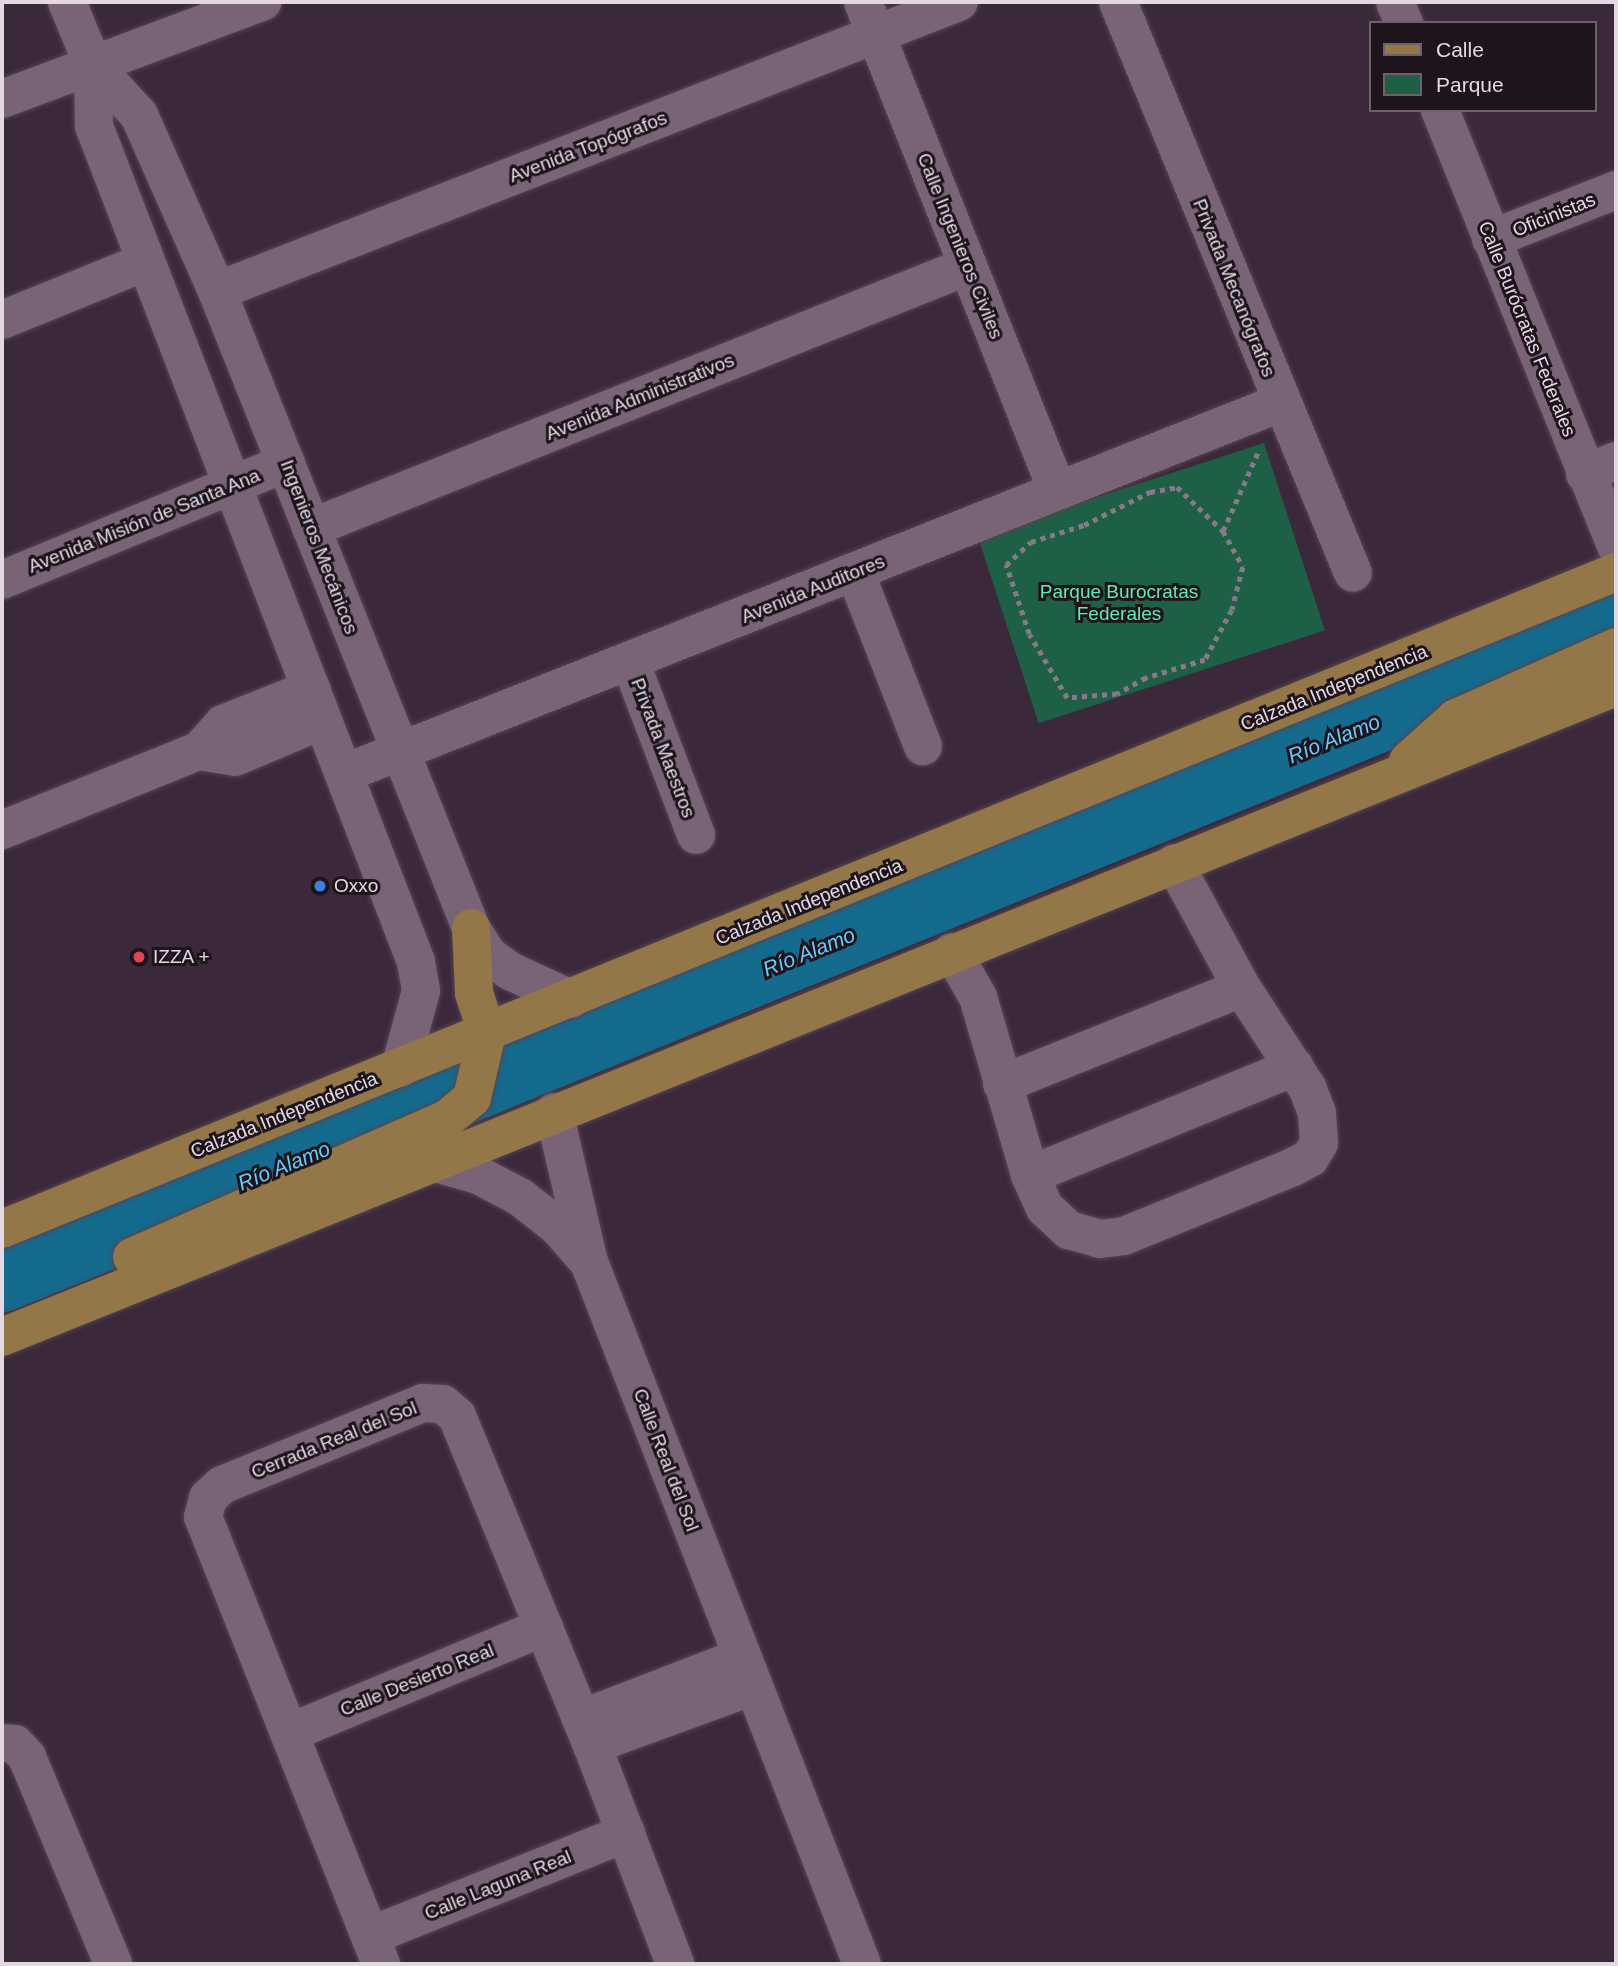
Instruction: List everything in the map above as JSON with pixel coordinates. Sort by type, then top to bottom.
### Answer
[{"type":"main road","name":"Calzada Independencia","points":[[2,1230],[1616,572]]},
{"type":"main road","points":[[1391,777],[1456,718],[1616,647]]},
{"type":"main road","points":[[2,1338],[554,1112],[1616,687]]},
{"type":"main road","points":[[60,1314],[84,1285],[117,1263],[448,1118],[472,1098],[487,1033],[474,993],[471,928]]},
{"type":"street","name":"Ingenieros Mecánicos","points":[[67,2],[93,65],[139,115],[217,291],[471,928],[488,955],[510,971],[571,999]]},
{"type":"street","points":[[2,99],[262,2]]},
{"type":"street","name":"Avenida Topógrafos","points":[[217,291],[869,18],[958,2]]},
{"type":"street","name":"Privada Mecanógrafos","points":[[1118,2],[1280,403],[1353,573]]},
{"type":"street","points":[[1395,2],[1403,21]]},
{"type":"street","name":"Calle Ingenieros Civiles","points":[[869,18],[1057,491]]},
{"type":"street","name":"Ingenieros Mecánicos","points":[[93,65],[94,126],[416,962],[421,991],[400,1068]]},
{"type":"street","name":"Calle Burócratas Federales","points":[[1441,112],[1491,239],[1600,467],[1616,546]]},
{"type":"street","name":"Oficinistas","points":[[1491,239],[1616,190]]},
{"type":"street","points":[[2,320],[145,262]]},
{"type":"street","name":"Avenida Administrativos","points":[[311,528],[968,266]]},
{"type":"street","name":"Avenida Auditores","points":[[345,773],[1280,403]]},
{"type":"street","name":"Avenida Misión de Santa Ana","points":[[2,580],[286,463]]},
{"type":"street","points":[[855,572],[923,746]]},
{"type":"street","name":"Privada Maestros","points":[[630,661],[696,835]]},
{"type":"street","points":[[2,830],[199,751],[223,724],[317,705]]},
{"type":"street","points":[[952,952],[978,997],[1030,1175],[1045,1208],[1069,1230],[1100,1239],[1124,1236],[1293,1167],[1310,1158],[1319,1143],[1317,1113],[1295,1067],[1242,989],[1174,863]]},
{"type":"street","points":[[1002,1084],[1242,989]]},
{"type":"street","points":[[1030,1175],[1295,1067]]},
{"type":"street","name":"Calle Real del Sol","points":[[554,1112],[589,1262],[862,1964]]},
{"type":"street","name":"Calle Real del Sol","points":[[432,1162],[478,1175],[520,1197],[557,1226],[589,1262]]},
{"type":"street","name":"Cerrada Real del Sol","points":[[375,1950],[203,1517],[208,1498],[222,1485],[423,1403],[443,1404],[457,1416],[586,1732],[675,1964]]},
{"type":"street","name":"Calle Desierto Real","points":[[289,1733],[544,1627]]},
{"type":"street","points":[[586,1732],[748,1671]]},
{"type":"street","points":[[2,1742],[15,1744],[27,1757],[103,1961]]},
{"type":"street","name":"Calle Laguna Real","points":[[375,1950],[626,1833]]},
{"type":"path","points":[[1223,531],[1280,403]]},
{"type":"path","points":[[1177,488],[1223,531],[1243,567],[1232,610],[1205,660],[1146,678],[1116,694],[1067,698],[1029,634],[1006,565],[1031,542],[1084,525],[1150,492],[1177,488]]},
{"type":"green space","name":"Parque Burocratas Federales","points":[[1264,443],[1325,630],[1039,723],[978,536]]},
{"type":"waterway","name":"Río Alamo","points":[[2,1280],[1616,624]]},
{"type":"place","name":"Oxxo","points":[[320,886]]},
{"type":"place","name":"IZZA +","points":[[139,957]]}]
